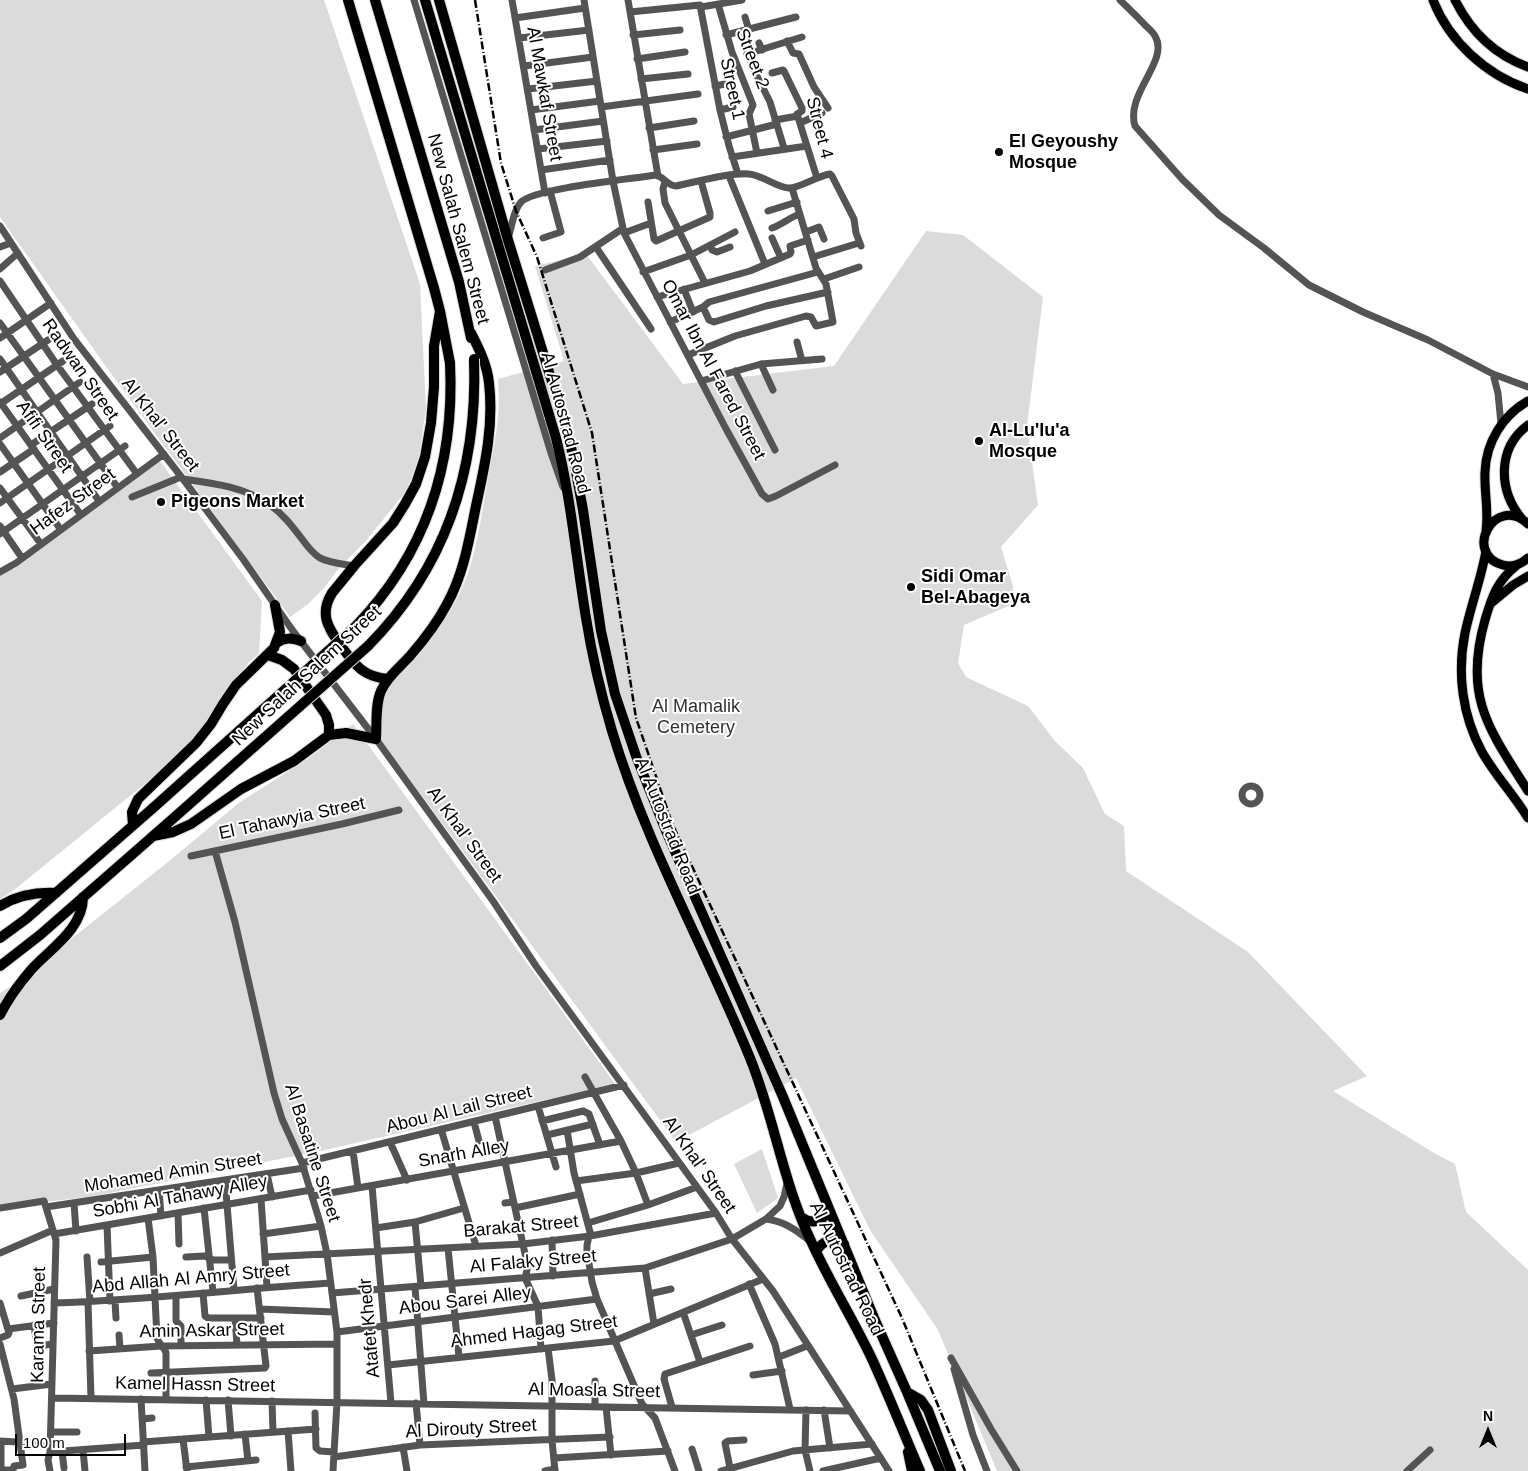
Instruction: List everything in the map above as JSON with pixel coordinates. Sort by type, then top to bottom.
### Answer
[{"type":"highway","name":"New Salah Salem Street","points":[[0,938],[26,919],[153,808],[356,626],[394,580],[420,534],[437,488],[445,454],[449,426],[450,363],[440,311],[348,0]]},
{"type":"highway","name":"New Salah Salem Street","points":[[0,966],[40,935],[368,646],[395,618],[412,594],[428,569],[443,537],[460,488],[468,453],[473,417],[474,359],[471,333],[459,282],[375,0]]},
{"type":"highway","name":"Al Autostrad Road","points":[[425,0],[564,467],[595,668],[613,734],[647,829],[749,1056],[768,1108],[787,1178],[810,1241],[872,1360],[906,1439]]},
{"type":"highway","name":"Al Autostrad Road","points":[[439,0],[508,240],[560,405],[573,455],[580,487],[601,631],[615,694],[653,798],[783,1097],[828,1209],[940,1471]]},
{"type":"highway","points":[[388,679],[373,677],[360,670],[332,634],[327,624],[326,612],[330,597],[399,514],[411,494],[420,473],[431,423],[434,387],[434,346],[440,311]]},
{"type":"highway","points":[[153,836],[173,832],[191,824],[241,788],[294,761],[329,735],[346,733],[376,739],[378,702],[381,690],[388,679],[409,658],[429,633],[447,604],[462,572],[486,461],[490,421],[489,387],[485,364],[471,333]]},
{"type":"highway","points":[[133,825],[132,812],[138,799],[196,743],[211,724],[236,685],[274,648],[280,632],[275,605]]},
{"type":"highway","points":[[276,642],[286,638],[301,641]]},
{"type":"highway","points":[[268,655],[282,660],[294,669],[326,715],[329,735]]},
{"type":"highway","points":[[0,906],[12,899],[28,894],[56,893]]},
{"type":"highway","points":[[0,1015],[14,991],[30,971],[76,924],[82,911],[83,897]]},
{"type":"highway","points":[[801,1217],[809,1222],[817,1221],[825,1217],[828,1209]]},
{"type":"highway","points":[[816,1252],[819,1246],[829,1241],[837,1241],[844,1244]]},
{"type":"highway","points":[[907,1392],[921,1400],[928,1410],[951,1471]]},
{"type":"highway","points":[[906,1439],[912,1471]]},
{"type":"highway","points":[[906,1439],[920,1471]]},
{"type":"main road","points":[[1433,0],[1446,26],[1474,58],[1498,75],[1528,89]]},
{"type":"main road","points":[[1455,0],[1470,26],[1488,44],[1508,58],[1528,67]]},
{"type":"main road","points":[[1524,562],[1507,566],[1492,560],[1486,551],[1484,541],[1487,506],[1485,481],[1486,460],[1492,440],[1501,424],[1512,412],[1528,400]]},
{"type":"main road","points":[[1526,522],[1510,501],[1504,479],[1504,469],[1512,440],[1528,424]]},
{"type":"main road","points":[[1486,531],[1492,522],[1501,517],[1512,516],[1526,522]]},
{"type":"main road","points":[[1486,551],[1481,576],[1467,622],[1461,670],[1462,693],[1470,724],[1482,752],[1528,818]]},
{"type":"main road","points":[[1524,562],[1503,578],[1497,586],[1479,640],[1477,678],[1479,698],[1492,734],[1528,791]]},
{"type":"main road","points":[[1490,604],[1513,585],[1528,576]]},
{"type":"street","points":[[414,0],[551,453],[570,506]]},
{"type":"street","name":"Al Mawkaf Street","points":[[512,0],[541,170],[561,232],[543,238]]},
{"type":"street","name":"Omar Ibn Al Fared Street","points":[[584,0],[613,181],[623,231],[725,427],[765,497],[772,498],[835,465]]},
{"type":"street","points":[[628,0],[658,176]]},
{"type":"street","points":[[630,12],[698,4],[702,8],[742,0]]},
{"type":"street","points":[[1120,0],[1155,35],[1158,48],[1153,66],[1136,98],[1133,120],[1135,126],[1182,180],[1219,215],[1264,248],[1309,285],[1363,312],[1428,340],[1493,374],[1528,387]]},
{"type":"street","name":"Street 2","points":[[718,4],[726,35],[753,105],[749,112],[757,153]]},
{"type":"street","points":[[516,18],[585,8]]},
{"type":"street","name":"Street 1","points":[[702,8],[720,110],[726,137],[738,174]]},
{"type":"street","points":[[745,16],[749,30]]},
{"type":"street","points":[[726,35],[796,17]]},
{"type":"street","points":[[519,38],[589,30]]},
{"type":"street","points":[[633,35],[680,30]]},
{"type":"street","points":[[741,32],[748,54],[770,102],[784,148]]},
{"type":"street","points":[[748,54],[760,46],[787,42],[802,36]]},
{"type":"street","points":[[787,42],[793,53],[799,54],[814,87],[828,108]]},
{"type":"street","points":[[637,59],[685,52]]},
{"type":"street","points":[[524,66],[593,57]]},
{"type":"street","name":"Street 4","points":[[772,73],[784,71],[802,108],[798,112],[799,119],[817,178]]},
{"type":"street","points":[[641,80],[688,74]]},
{"type":"street","points":[[528,89],[597,80]]},
{"type":"street","points":[[715,86],[726,84]]},
{"type":"street","points":[[531,110],[645,101],[698,94]]},
{"type":"street","points":[[720,110],[734,107]]},
{"type":"street","points":[[726,137],[776,122],[822,113]]},
{"type":"street","points":[[534,130],[603,121]]},
{"type":"street","points":[[650,128],[694,122]]},
{"type":"street","points":[[538,149],[607,141]]},
{"type":"street","points":[[653,150],[697,144]]},
{"type":"street","points":[[732,157],[807,146]]},
{"type":"street","points":[[541,170],[610,160]]},
{"type":"street","points":[[508,240],[519,205],[524,200],[548,192],[613,181],[658,176],[670,185],[676,186],[738,174],[750,174],[784,187],[792,188],[826,175],[832,176],[854,219],[860,245],[813,257]]},
{"type":"street","points":[[729,176],[765,264]]},
{"type":"street","points":[[666,181],[663,189],[666,203],[705,283]]},
{"type":"street","points":[[648,202],[655,240],[710,217],[701,181]]},
{"type":"street","points":[[688,355],[734,336],[806,316],[811,317],[816,326],[833,322],[828,292],[824,279],[818,272],[792,188]]},
{"type":"street","points":[[768,211],[797,202]]},
{"type":"street","points":[[772,228],[785,223],[790,217],[800,214]]},
{"type":"street","points":[[545,270],[580,257],[623,231],[651,223]]},
{"type":"street","name":"Al Khal' Street","points":[[0,226],[74,339],[164,454],[301,641],[376,739],[493,901],[536,966],[680,1162],[732,1239],[787,1313],[889,1471]]},
{"type":"street","points":[[806,232],[819,227],[824,239]]},
{"type":"street","points":[[643,272],[691,255],[735,232]]},
{"type":"street","points":[[772,238],[781,258]]},
{"type":"street","points":[[657,297],[733,276],[781,258],[790,254],[790,246],[808,240]]},
{"type":"street","points":[[0,247],[11,244]]},
{"type":"street","points":[[710,245],[712,250],[717,252],[730,247]]},
{"type":"street","points":[[596,247],[651,329]]},
{"type":"street","points":[[0,269],[18,253]]},
{"type":"street","points":[[824,279],[859,267]]},
{"type":"street","points":[[670,322],[703,307],[709,302],[818,272]]},
{"type":"street","name":"Radwan Street","points":[[0,281],[26,320],[45,341],[73,387],[122,448],[137,474]]},
{"type":"street","points":[[684,289],[692,312]]},
{"type":"street","points":[[703,307],[709,320],[714,322],[766,306],[828,292]]},
{"type":"street","points":[[0,338],[51,303]]},
{"type":"street","points":[[0,323],[118,488]]},
{"type":"street","points":[[3,370],[45,341]]},
{"type":"street","points":[[797,342],[802,361]]},
{"type":"street","points":[[0,359],[3,370],[21,389],[99,501]]},
{"type":"street","points":[[701,381],[761,364],[822,359]]},
{"type":"street","points":[[0,403],[60,363]]},
{"type":"street","points":[[761,364],[773,390]]},
{"type":"street","points":[[734,371],[775,450]]},
{"type":"street","points":[[1493,374],[1499,399],[1501,424]]},
{"type":"street","points":[[0,438],[80,382]]},
{"type":"street","name":"Afifi Street","points":[[0,403],[80,515]]},
{"type":"street","points":[[0,472],[51,432],[90,406]]},
{"type":"street","points":[[0,503],[107,428]]},
{"type":"street","points":[[0,444],[61,530]]},
{"type":"street","points":[[22,558],[1,530],[22,518],[122,448]]},
{"type":"street","name":"Hafez Street","points":[[2,571],[164,454]]},
{"type":"street","points":[[132,497],[182,478],[224,486],[254,495],[270,504],[282,514],[318,556],[329,561],[354,566]]},
{"type":"street","points":[[0,488],[41,544]]},
{"type":"street","points":[[0,563],[2,571]]},
{"type":"street","name":"El Tahawyia Street","points":[[191,856],[400,810]]},
{"type":"street","name":"Al Basatine Street","points":[[215,850],[235,922],[274,1093],[282,1119],[303,1166],[312,1193],[327,1254],[337,1332],[337,1402],[333,1471]]},
{"type":"street","points":[[585,1077],[621,1141],[648,1205]]},
{"type":"street","name":"Abou Al Lail Street","points":[[303,1166],[353,1151],[624,1085]]},
{"type":"street","points":[[538,1106],[556,1167]]},
{"type":"street","points":[[542,1121],[584,1111],[589,1114],[600,1145]]},
{"type":"street","points":[[495,1116],[527,1267],[525,1278],[538,1306],[544,1349],[552,1380],[552,1440],[555,1470],[545,1471]]},
{"type":"street","points":[[474,1122],[479,1141]]},
{"type":"street","points":[[547,1135],[593,1124]]},
{"type":"street","points":[[441,1130],[476,1246]]},
{"type":"street","points":[[567,1130],[576,1181],[588,1223],[590,1236],[587,1245],[590,1273],[597,1299],[644,1407],[655,1418],[675,1471]]},
{"type":"street","name":"Snarh Alley","points":[[312,1193],[372,1186],[621,1141]]},
{"type":"street","points":[[390,1142],[407,1180]]},
{"type":"street","points":[[353,1151],[358,1188]]},
{"type":"street","points":[[576,1181],[636,1173],[680,1162]]},
{"type":"street","name":"Mohamed Amin Street","points":[[0,1208],[74,1203],[267,1174],[303,1166]]},
{"type":"street","points":[[267,1174],[272,1197]]},
{"type":"street","name":"Al Falaky Street","points":[[332,1293],[645,1268],[732,1239],[766,1219],[780,1206],[787,1188],[787,1178]]},
{"type":"street","points":[[225,1180],[234,1290]]},
{"type":"street","name":"Atafet Khedr","points":[[372,1186],[391,1403]]},
{"type":"street","points":[[588,1223],[648,1205],[697,1187]]},
{"type":"street","points":[[158,1190],[161,1216]]},
{"type":"street","name":"Sobhi Al Tahawy Alley","points":[[0,1253],[54,1232],[76,1231],[227,1204],[312,1193]]},
{"type":"street","points":[[505,1203],[514,1205],[580,1194]]},
{"type":"street","points":[[261,1199],[266,1287]]},
{"type":"street","points":[[74,1203],[76,1231]]},
{"type":"street","name":"Karama Street","points":[[45,1204],[56,1240],[51,1448],[48,1460],[50,1471]]},
{"type":"street","points":[[204,1208],[213,1292]]},
{"type":"street","points":[[376,1228],[415,1222],[464,1208]]},
{"type":"street","points":[[178,1213],[179,1244]]},
{"type":"street","name":"Barakat Street","points":[[264,1257],[522,1244],[590,1236],[716,1213]]},
{"type":"street","points":[[148,1218],[153,1257],[157,1338],[166,1351],[166,1400]]},
{"type":"street","points":[[766,1219],[789,1225],[810,1241]]},
{"type":"street","points":[[415,1222],[418,1249],[418,1322],[424,1404]]},
{"type":"street","points":[[107,1225],[105,1262],[116,1318]]},
{"type":"street","points":[[263,1234],[321,1226]]},
{"type":"street","points":[[552,1240],[553,1276]]},
{"type":"street","points":[[448,1248],[459,1358]]},
{"type":"street","points":[[186,1257],[205,1256],[213,1260],[231,1260]]},
{"type":"street","points":[[87,1257],[91,1398]]},
{"type":"street","points":[[105,1262],[153,1257]]},
{"type":"street","points":[[645,1268],[654,1324]]},
{"type":"street","points":[[37,1275],[41,1292]]},
{"type":"street","name":"Ahmed Hagag Street","points":[[388,1365],[614,1341],[763,1279]]},
{"type":"street","name":"Abd Allah Al Amry Street","points":[[54,1303],[154,1298],[330,1283]]},
{"type":"street","points":[[749,1284],[769,1328],[782,1371],[790,1410]]},
{"type":"street","points":[[151,1373],[263,1368],[266,1366],[257,1288]]},
{"type":"street","points":[[21,1296],[54,1289]]},
{"type":"street","points":[[649,1294],[672,1289]]},
{"type":"street","points":[[203,1294],[206,1317],[261,1318]]},
{"type":"street","points":[[176,1296],[176,1321],[181,1326],[181,1345]]},
{"type":"street","name":"Abou Sarei Alley","points":[[337,1332],[597,1299]]},
{"type":"street","points":[[0,1303],[9,1334],[0,1338]]},
{"type":"street","points":[[260,1309],[334,1312]]},
{"type":"street","points":[[683,1312],[700,1362]]},
{"type":"street","points":[[235,1318],[237,1345]]},
{"type":"street","points":[[8,1329],[54,1323]]},
{"type":"street","points":[[34,1325],[37,1346],[53,1344]]},
{"type":"street","points":[[691,1335],[722,1325]]},
{"type":"street","points":[[119,1335],[120,1348]]},
{"type":"street","points":[[0,1344],[12,1389],[20,1442],[23,1465],[3,1470],[1,1441],[20,1442],[62,1451],[316,1429]]},
{"type":"street","name":"Amin Askar Street","points":[[89,1351],[181,1345],[337,1344]]},
{"type":"street","points":[[672,1408],[664,1376],[750,1346]]},
{"type":"street","points":[[778,1356],[807,1346]]},
{"type":"street","points":[[988,1471],[973,1435],[951,1358],[1017,1471]]},
{"type":"street","points":[[753,1375],[782,1371]]},
{"type":"street","points":[[0,1376],[8,1374]]},
{"type":"street","points":[[595,1381],[595,1406]]},
{"type":"street","points":[[12,1389],[52,1384]]},
{"type":"street","name":"Kamel Hassn Street","points":[[52,1398],[337,1402]]},
{"type":"street","points":[[141,1399],[145,1471]]},
{"type":"street","points":[[206,1400],[209,1437]]},
{"type":"street","points":[[228,1400],[231,1436]]},
{"type":"street","points":[[272,1401],[273,1432]]},
{"type":"street","name":"Al Moasla Street","points":[[337,1402],[850,1411]]},
{"type":"street","points":[[416,1404],[420,1445]]},
{"type":"street","points":[[606,1406],[612,1455]]},
{"type":"street","points":[[806,1410],[805,1450],[810,1471]]},
{"type":"street","points":[[824,1410],[830,1448]]},
{"type":"street","points":[[315,1413],[318,1450],[334,1454]]},
{"type":"street","points":[[142,1418],[152,1418]]},
{"type":"street","points":[[288,1431],[291,1471]]},
{"type":"street","points":[[51,1432],[77,1432]]},
{"type":"street","points":[[184,1439],[186,1469],[252,1460],[245,1434]]},
{"type":"street","name":"Al Dirouty Street","points":[[334,1454],[420,1445],[610,1437]]},
{"type":"street","points":[[730,1468],[726,1442],[744,1440]]},
{"type":"street","points":[[720,1471],[782,1453],[872,1444]]},
{"type":"street","points":[[403,1447],[407,1471]]},
{"type":"street","points":[[692,1449],[699,1471]]},
{"type":"street","points":[[83,1450],[85,1471]]},
{"type":"street","points":[[1407,1471],[1430,1450]]},
{"type":"street","points":[[62,1451],[64,1468]]},
{"type":"street","points":[[554,1458],[668,1451]]},
{"type":"street","points":[[823,1471],[881,1458]]},
{"type":"green space","points":[[0,0],[324,0],[420,284],[426,409],[419,457],[413,476],[403,495],[365,542],[339,568],[324,588],[308,604],[290,617],[107,368],[0,217]]},
{"type":"green space","name":"Al Mamalik Cemetery","points":[[926,231],[963,235],[1043,297],[1027,426],[1038,505],[1001,547],[1013,586],[1013,604],[964,625],[958,663],[966,677],[1028,706],[1055,741],[1083,768],[1105,814],[1124,826],[1126,871],[1248,952],[1367,1076],[1333,1091],[1455,1164],[1466,1212],[1528,1270],[1528,1471],[997,1471],[938,1330],[870,1230],[796,1078],[676,1142],[370,725],[377,709],[395,680],[448,614],[457,599],[470,568],[478,535],[498,419],[498,379],[564,361],[535,266],[586,254],[683,384],[834,366]]},
{"type":"green space","points":[[160,461],[262,601],[259,654],[250,661],[230,685],[200,733],[168,765],[14,890],[0,899],[0,571],[14,569]]},
{"type":"green space","points":[[353,724],[615,1084],[325,1150],[89,1197],[0,1207],[0,993],[17,982],[173,858],[240,802],[306,760]]},
{"type":"green space","points":[[762,1149],[778,1198],[757,1213],[734,1164]]},
{"type":"railway","points":[[475,0],[501,163],[516,211],[537,257],[592,433],[636,718],[672,823],[902,1318],[965,1471]]},
{"type":"place","name":"El Geyoushy Mosque","points":[[999,152]]},
{"type":"place","name":"Al-Lu'lu'a Mosque","points":[[979,441]]},
{"type":"place","name":"Pigeons Market","points":[[161,502]]},
{"type":"place","name":"Sidi Omar Bel-Abageya","points":[[911,587]]}]
